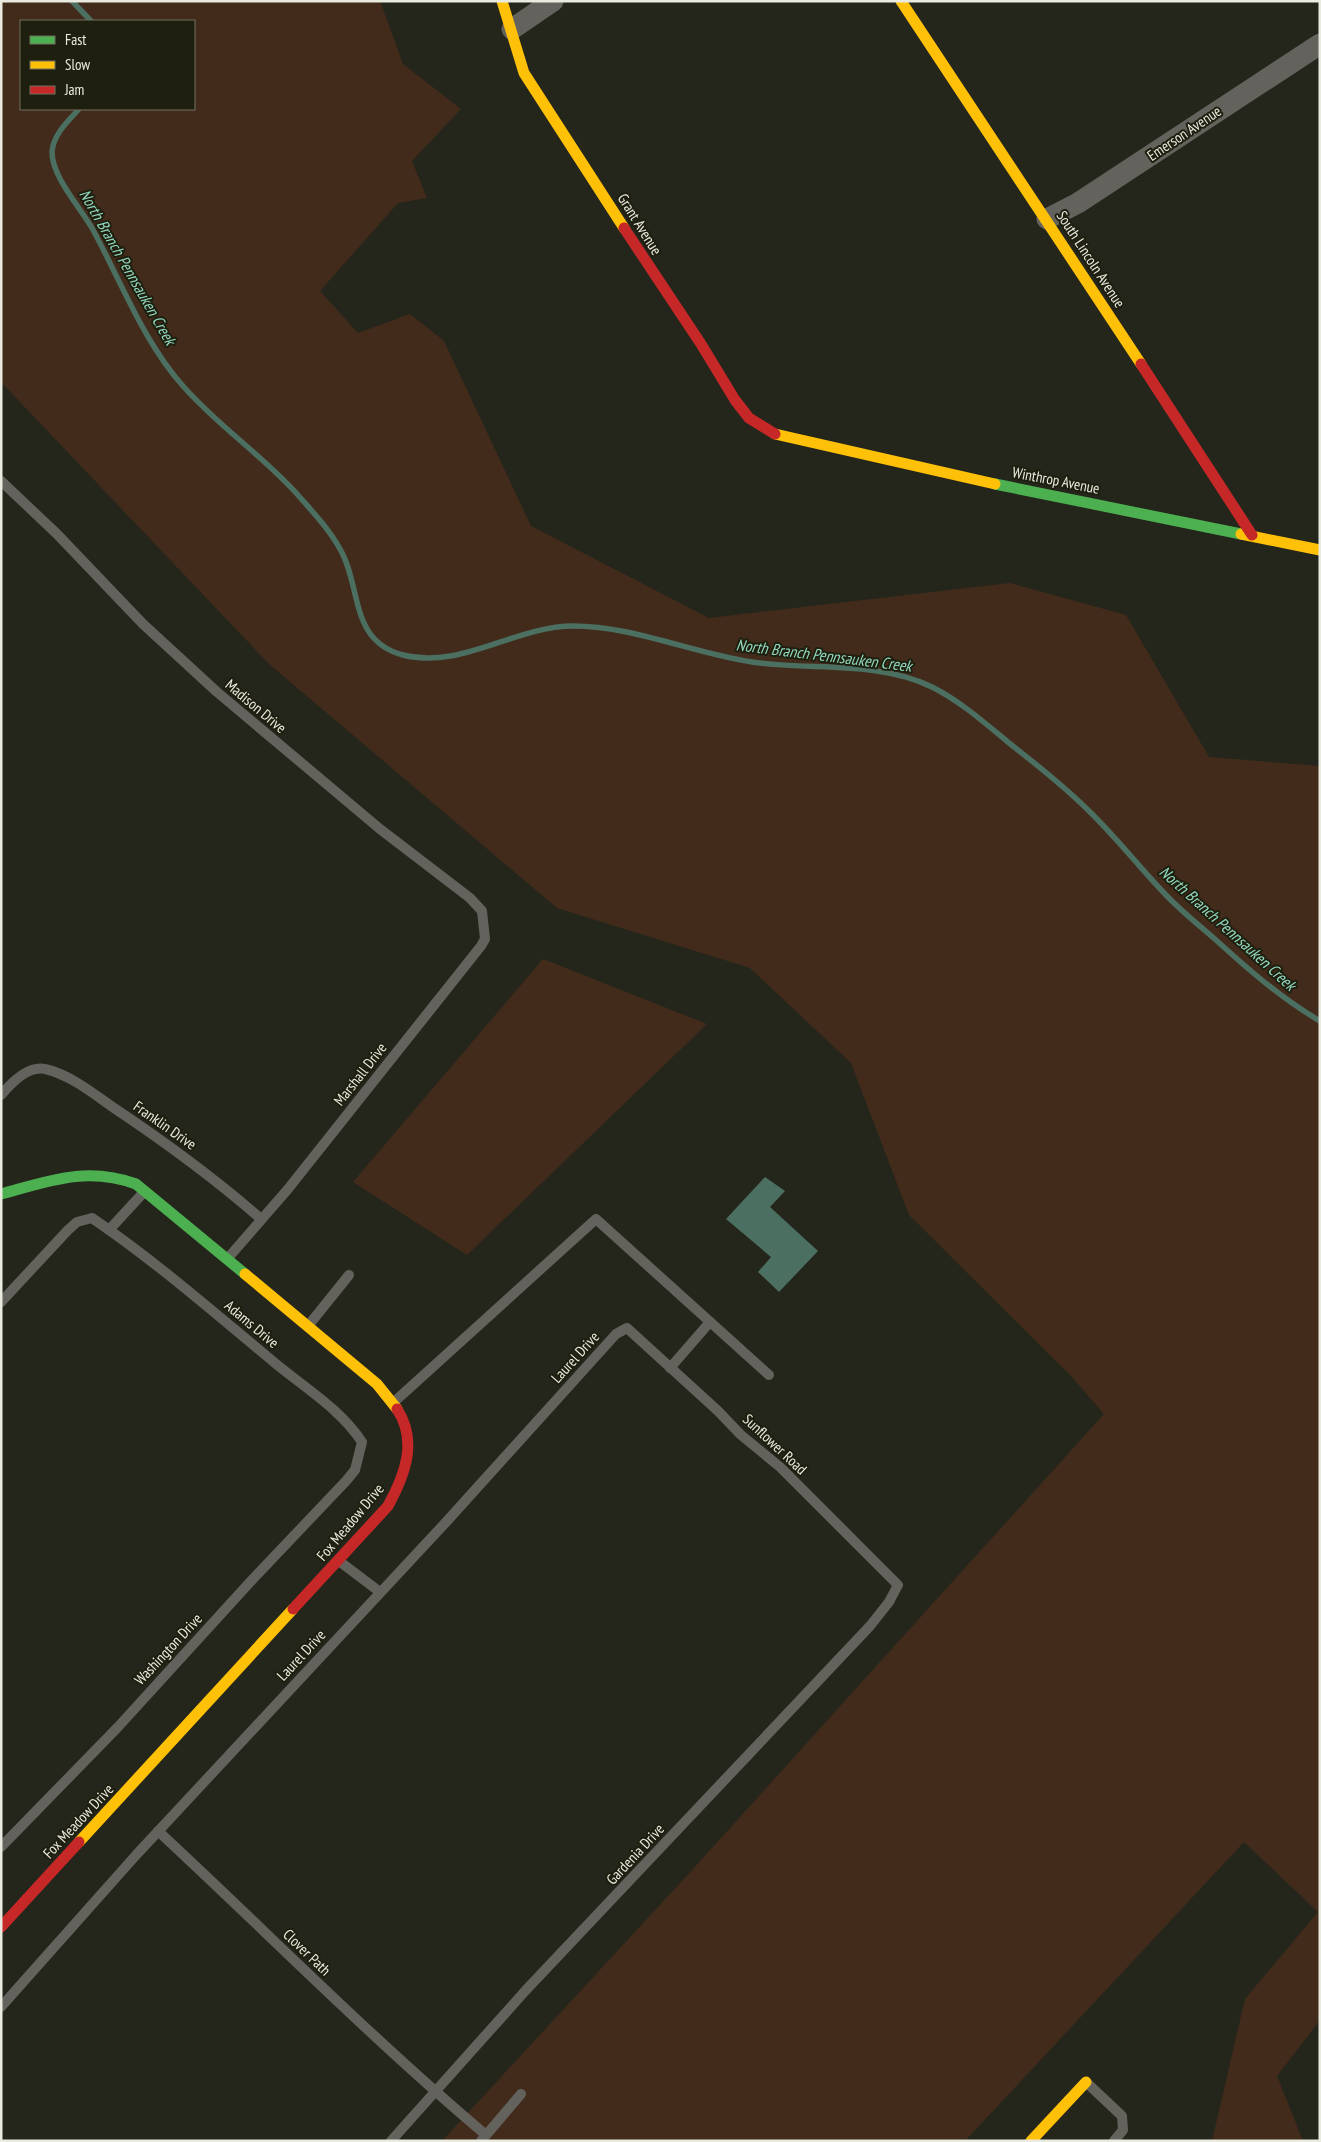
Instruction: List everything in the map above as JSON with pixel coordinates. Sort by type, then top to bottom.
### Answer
[{"type":"street","name":"Grant Avenue","points":[[502,1],[512,29],[518,59],[524,73],[735,400],[749,418],[768,431],[786,438]]},
{"type":"street","points":[[512,29],[554,1]]},
{"type":"street","name":"South Lincoln Avenue","points":[[901,1],[1047,219],[1252,535]]},
{"type":"street","name":"Emerson Avenue","points":[[1047,219],[1078,203],[1320,44]]},
{"type":"street","name":"Winthrop Avenue","points":[[786,438],[984,482],[1320,550]]},
{"type":"street","name":"Fox Meadow Drive","points":[[1,1194],[69,1176],[89,1173],[115,1176],[127,1180],[145,1191],[308,1327],[394,1402],[406,1427],[409,1449],[401,1484],[388,1506],[1,1927]]},
{"type":"street","points":[[1036,2139],[1086,2082]]},
{"type":"lane","name":"Madison Drive","points":[[3,486],[57,534],[143,624],[217,692],[380,829],[470,898],[482,911],[485,939],[481,946]]},
{"type":"lane","name":"Marshall Drive","points":[[260,1218],[288,1189],[481,946]]},
{"type":"lane","name":"Franklin Drive","points":[[1,1094],[24,1072],[43,1068],[63,1076],[176,1149],[260,1218]]},
{"type":"lane","points":[[108,1230],[145,1191]]},
{"type":"lane","name":"Adams Drive","points":[[1,1302],[68,1230],[77,1222],[92,1218],[185,1287],[349,1425],[362,1442],[355,1470]]},
{"type":"lane","points":[[227,1259],[243,1242],[260,1218]]},
{"type":"lane","points":[[394,1402],[596,1219],[770,1375]]},
{"type":"lane","points":[[308,1327],[349,1275]]},
{"type":"lane","points":[[670,1368],[710,1322]]},
{"type":"lane","name":"Sunflower Road","points":[[627,1328],[718,1411],[741,1435],[780,1467],[898,1585]]},
{"type":"lane","name":"Laurel Drive","points":[[1,2007],[158,1831],[616,1334],[627,1328]]},
{"type":"lane","name":"Washington Drive","points":[[1,1847],[118,1727],[355,1470]]},
{"type":"lane","points":[[338,1561],[380,1592]]},
{"type":"lane","name":"Gardenia Drive","points":[[391,2141],[436,2093],[446,2078],[526,1990],[870,1626],[889,1602],[898,1585]]},
{"type":"lane","name":"Clover Path","points":[[158,1831],[483,2138]]},
{"type":"lane","points":[[1086,2082],[1122,2116],[1123,2130],[1114,2141]]},
{"type":"lane","points":[[483,2138],[521,2094]]},
{"type":"shaded area","points":[[1,1],[380,1],[403,64],[461,109],[412,161],[427,198],[398,203],[320,291],[358,333],[410,314],[444,341],[531,526],[709,618],[1010,583],[1126,615],[1209,757],[1320,766],[1320,2020],[1277,2076],[1303,2141],[1212,2141],[1245,1999],[1318,1912],[1244,1842],[965,2141],[442,2141],[693,1869],[1104,1414],[1071,1376],[909,1215],[851,1063],[750,968],[557,908],[269,664],[1,382]]},
{"type":"shaded area","points":[[543,959],[707,1024],[467,1255],[353,1182]]},
{"type":"shaded area","points":[[765,1177],[785,1191],[770,1207],[818,1251],[779,1292],[758,1272],[771,1257],[726,1219]]},
{"type":"waterway","name":"North Branch Pennsauken Creek","points":[[72,1],[90,20]]},
{"type":"waterway","name":"North Branch Pennsauken Creek","points":[[78,110],[55,140],[52,152],[53,162],[61,181],[103,248],[144,330],[156,350],[183,386],[269,466],[326,527],[347,564],[365,625],[373,638],[386,648],[403,655],[425,658],[446,657],[551,628],[573,626],[596,627],[640,635],[729,658],[774,665],[843,668],[889,673],[932,687],[981,720],[1050,776],[1099,821],[1155,884],[1184,912],[1266,984],[1320,1021]]},
{"type":"traffic: fast","points":[[995,484],[1241,534]]},
{"type":"traffic: fast","points":[[1,1194],[68,1177],[101,1176],[136,1184],[245,1274]]},
{"type":"traffic: slow","points":[[502,1],[524,73],[624,228]]},
{"type":"traffic: slow","points":[[901,1],[1141,364]]},
{"type":"traffic: slow","points":[[775,434],[995,484]]},
{"type":"traffic: slow","points":[[1241,534],[1320,550]]},
{"type":"traffic: slow","points":[[245,1274],[377,1384],[397,1409]]},
{"type":"traffic: slow","points":[[79,1842],[293,1609]]},
{"type":"traffic: slow","points":[[1031,2141],[1086,2082]]},
{"type":"traffic: jam","points":[[624,228],[701,344],[735,400],[749,418],[775,434]]},
{"type":"traffic: jam","points":[[1141,364],[1252,535]]},
{"type":"traffic: jam","points":[[293,1609],[388,1506],[400,1482],[407,1458],[407,1433],[397,1409]]},
{"type":"traffic: jam","points":[[1,1927],[79,1842]]}]
